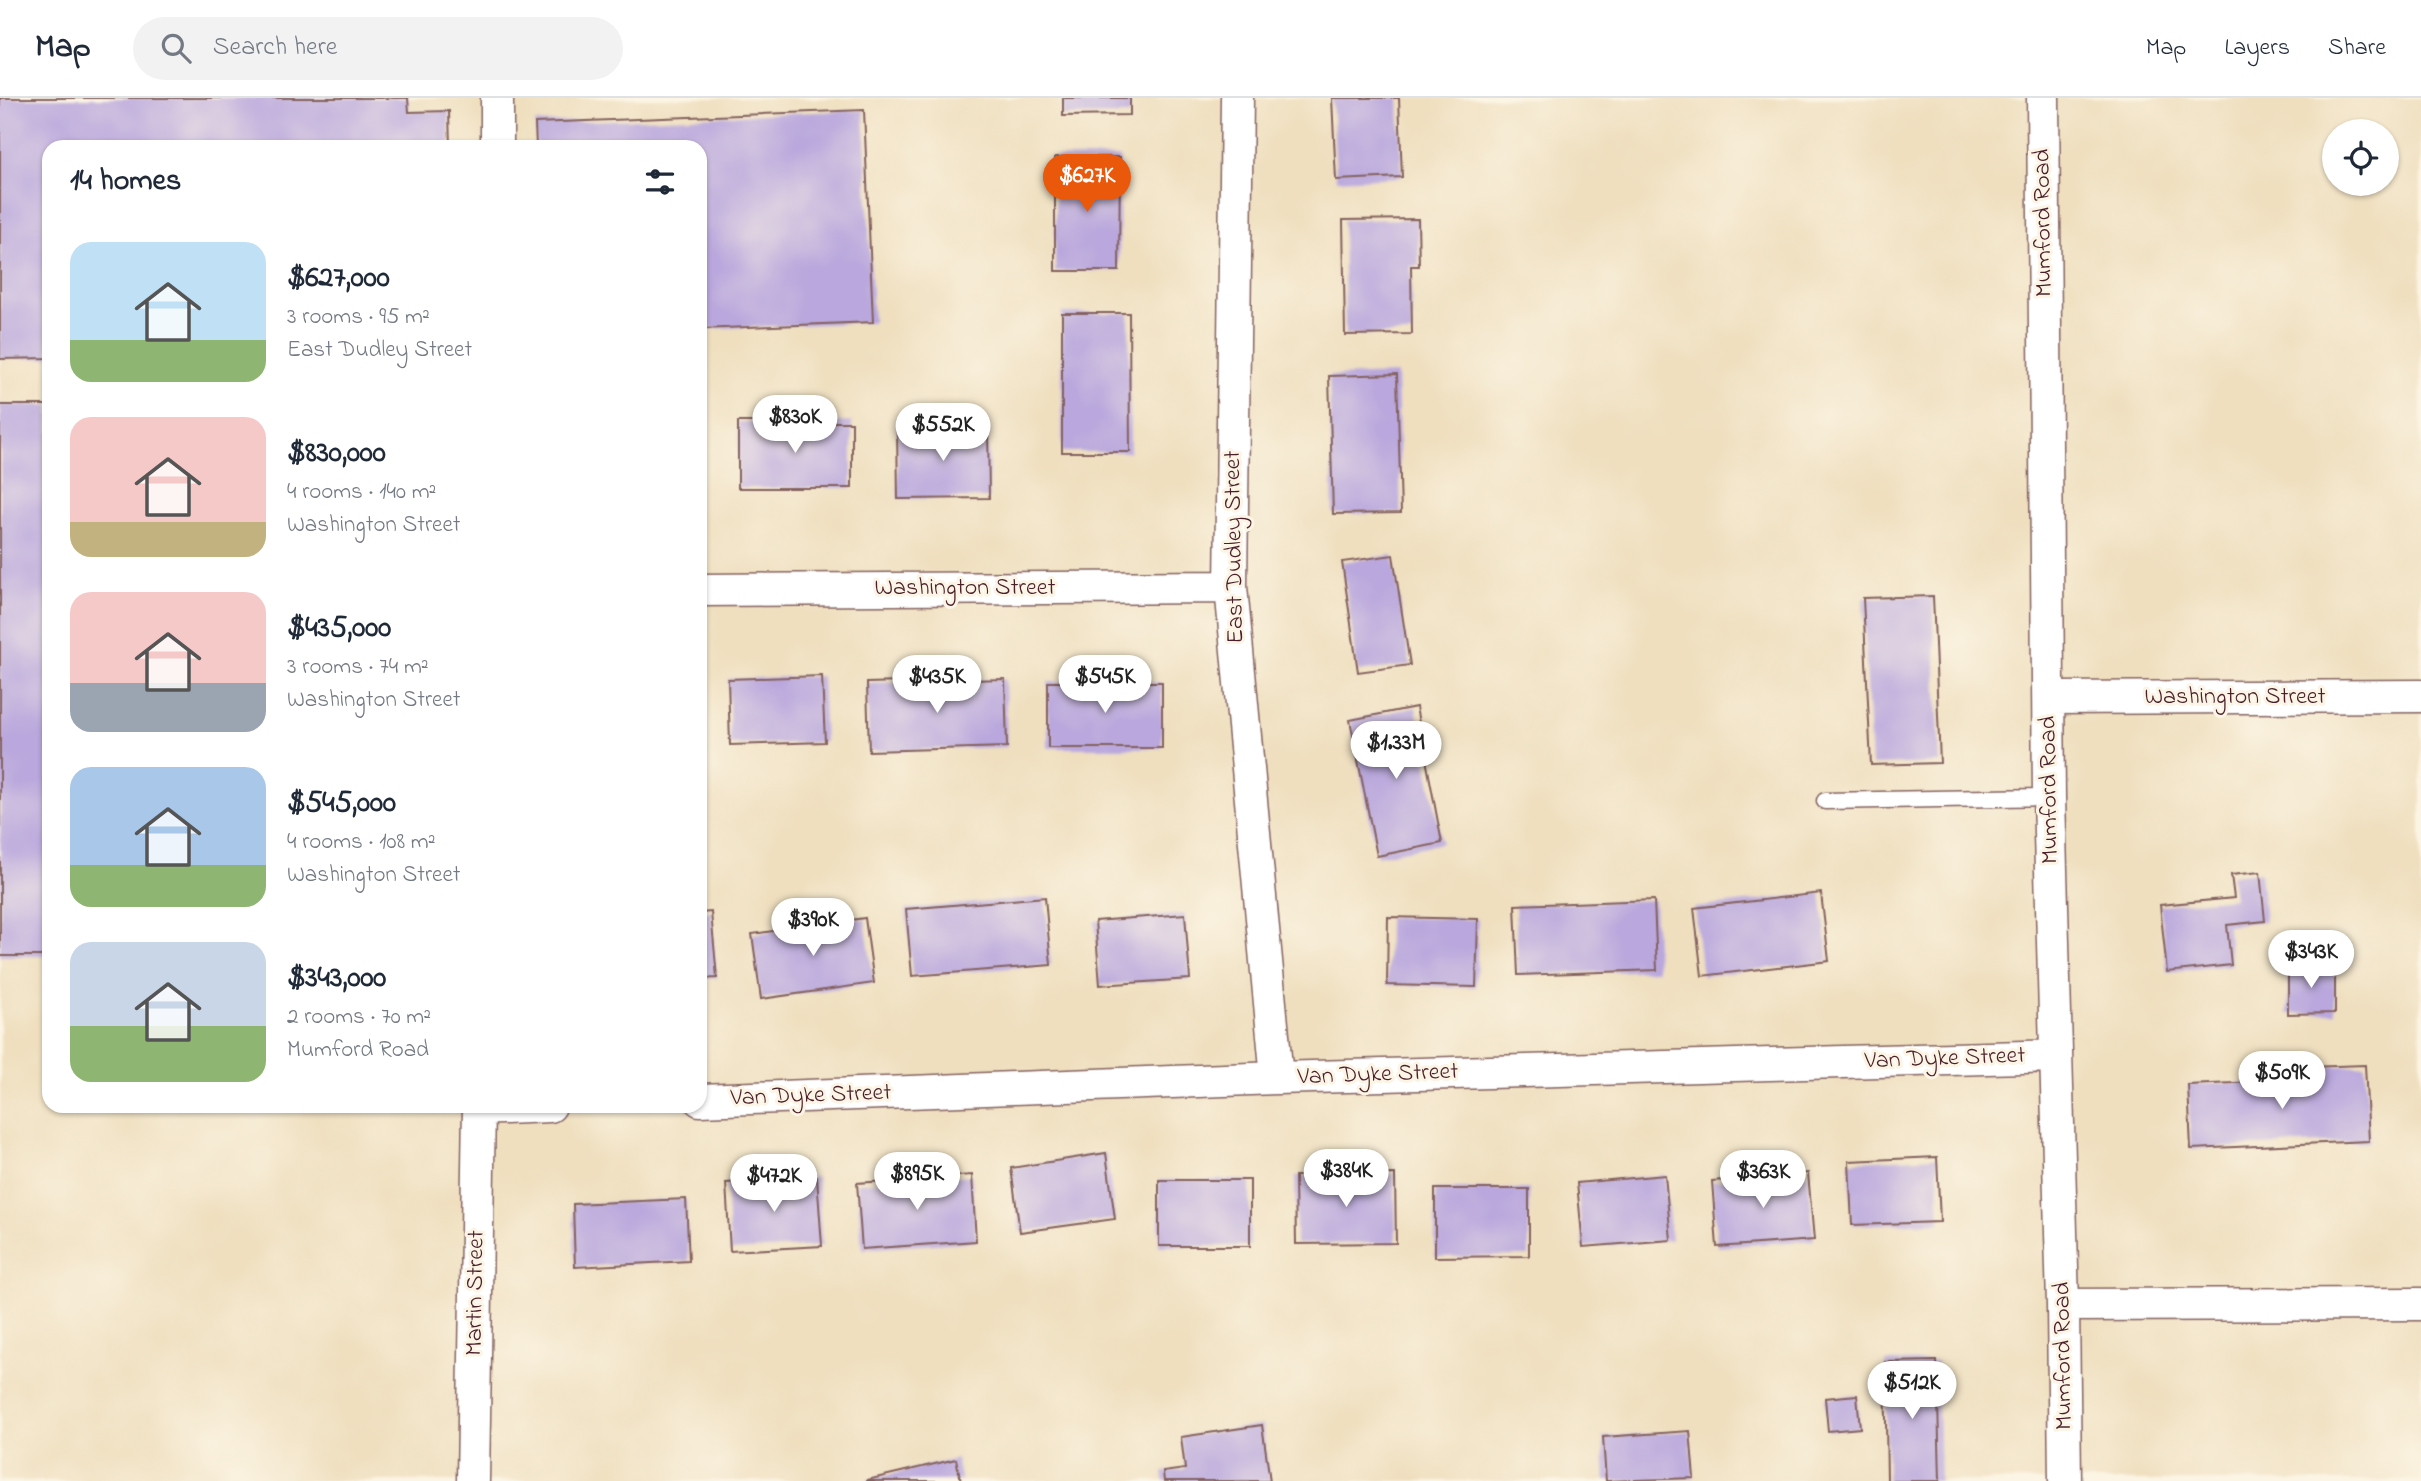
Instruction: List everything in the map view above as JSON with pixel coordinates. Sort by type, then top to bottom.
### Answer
[{"type":"street","points":[[496,140],[497,98]]},
{"type":"street","name":"East Dudley Street","points":[[1237,98],[1231,587],[1277,1078]]},
{"type":"street","name":"Mumford Road","points":[[2043,98],[2049,797],[2065,1481]]},
{"type":"street","name":"Washington Street","points":[[707,590],[1231,587]]},
{"type":"street","name":"Washington Street","points":[[2049,698],[2421,695]]},
{"type":"street","name":"Van Dyke Street","points":[[707,1100],[1277,1078],[2056,1056]]},
{"type":"street","name":"Martin Street","points":[[473,1481],[479,1113]]},
{"type":"street","points":[[2063,1306],[2421,1304]]},
{"type":"lane","points":[[1825,801],[2049,797]]},
{"type":"building","points":[[0,98],[408,98],[409,112],[449,111],[450,140],[42,140],[42,358],[0,359]]},
{"type":"building","points":[[1063,98],[1130,98],[1130,115],[1063,116]]},
{"type":"building","points":[[1332,98],[1399,98],[1402,177],[1336,180]]},
{"type":"building","points":[[864,110],[873,322],[707,329],[707,140],[536,140],[535,123]]},
{"type":"building","points":[[1055,157],[1120,157],[1119,271],[1055,271]]},
{"type":"building","points":[[1418,219],[1419,266],[1411,266],[1412,334],[1345,335],[1343,220]]},
{"type":"building","points":[[1062,313],[1129,313],[1130,452],[1062,452]]},
{"type":"building","points":[[1397,374],[1401,513],[1333,514],[1329,376]]},
{"type":"building","points":[[0,405],[42,405],[42,956],[0,956]]},
{"type":"building","points":[[738,422],[852,422],[852,488],[738,488]]},
{"type":"building","points":[[988,426],[989,498],[898,499],[897,427]]},
{"type":"building","points":[[1393,555],[1410,665],[1358,672],[1342,562]]},
{"type":"building","points":[[1933,596],[1940,763],[1871,765],[1863,598]]},
{"type":"building","points":[[822,676],[825,742],[730,745],[728,679]]},
{"type":"building","points":[[1005,679],[1007,747],[869,751],[867,683]]},
{"type":"building","points":[[1048,682],[1162,682],[1162,748],[1048,748]]},
{"type":"building","points":[[1416,707],[1442,843],[1377,856],[1350,720]]},
{"type":"building","points":[[2260,872],[2265,921],[2227,925],[2231,965],[2167,972],[2160,905],[2234,898],[2231,875]]},
{"type":"building","points":[[1821,893],[1829,961],[1702,976],[1694,908]]},
{"type":"building","points":[[1045,897],[1051,965],[912,976],[906,909]]},
{"type":"building","points":[[1654,900],[1657,970],[1518,975],[1515,905]]},
{"type":"building","points":[[707,912],[711,912],[717,978],[707,979]]},
{"type":"building","points":[[1185,914],[1190,979],[1100,985],[1095,921]]},
{"type":"building","points":[[1388,917],[1478,919],[1476,987],[1387,985]]},
{"type":"building","points":[[865,918],[874,983],[761,999],[752,934]]},
{"type":"building","points":[[2335,966],[2335,1013],[2288,1014],[2288,967]]},
{"type":"building","points":[[2365,1065],[2369,1141],[2191,1149],[2188,1085],[2308,1080],[2307,1067]]},
{"type":"building","points":[[1106,1153],[1115,1219],[1020,1232],[1011,1168]]},
{"type":"building","points":[[1937,1157],[1940,1222],[1852,1225],[1849,1161]]},
{"type":"building","points":[[1808,1173],[1814,1240],[1717,1247],[1712,1181]]},
{"type":"building","points":[[1395,1174],[1396,1243],[1296,1244],[1295,1176]]},
{"type":"building","points":[[972,1175],[976,1241],[862,1249],[857,1183]]},
{"type":"building","points":[[1665,1175],[1671,1240],[1583,1247],[1577,1183]]},
{"type":"building","points":[[817,1177],[822,1246],[730,1251],[726,1183]]},
{"type":"building","points":[[1159,1180],[1250,1180],[1250,1246],[1159,1246]]},
{"type":"building","points":[[1435,1189],[1529,1189],[1529,1256],[1435,1257]]},
{"type":"building","points":[[686,1199],[689,1261],[575,1267],[573,1204]]},
{"type":"building","points":[[1937,1361],[1940,1481],[1887,1481],[1885,1362]]},
{"type":"building","points":[[1857,1395],[1860,1428],[1828,1431],[1825,1398]]},
{"type":"building","points":[[1262,1425],[1270,1481],[1164,1481],[1163,1472],[1185,1469],[1181,1437]]},
{"type":"building","points":[[1690,1431],[1694,1478],[1606,1481],[1603,1437]]},
{"type":"building","points":[[956,1459],[961,1481],[867,1481],[867,1480]]}]
